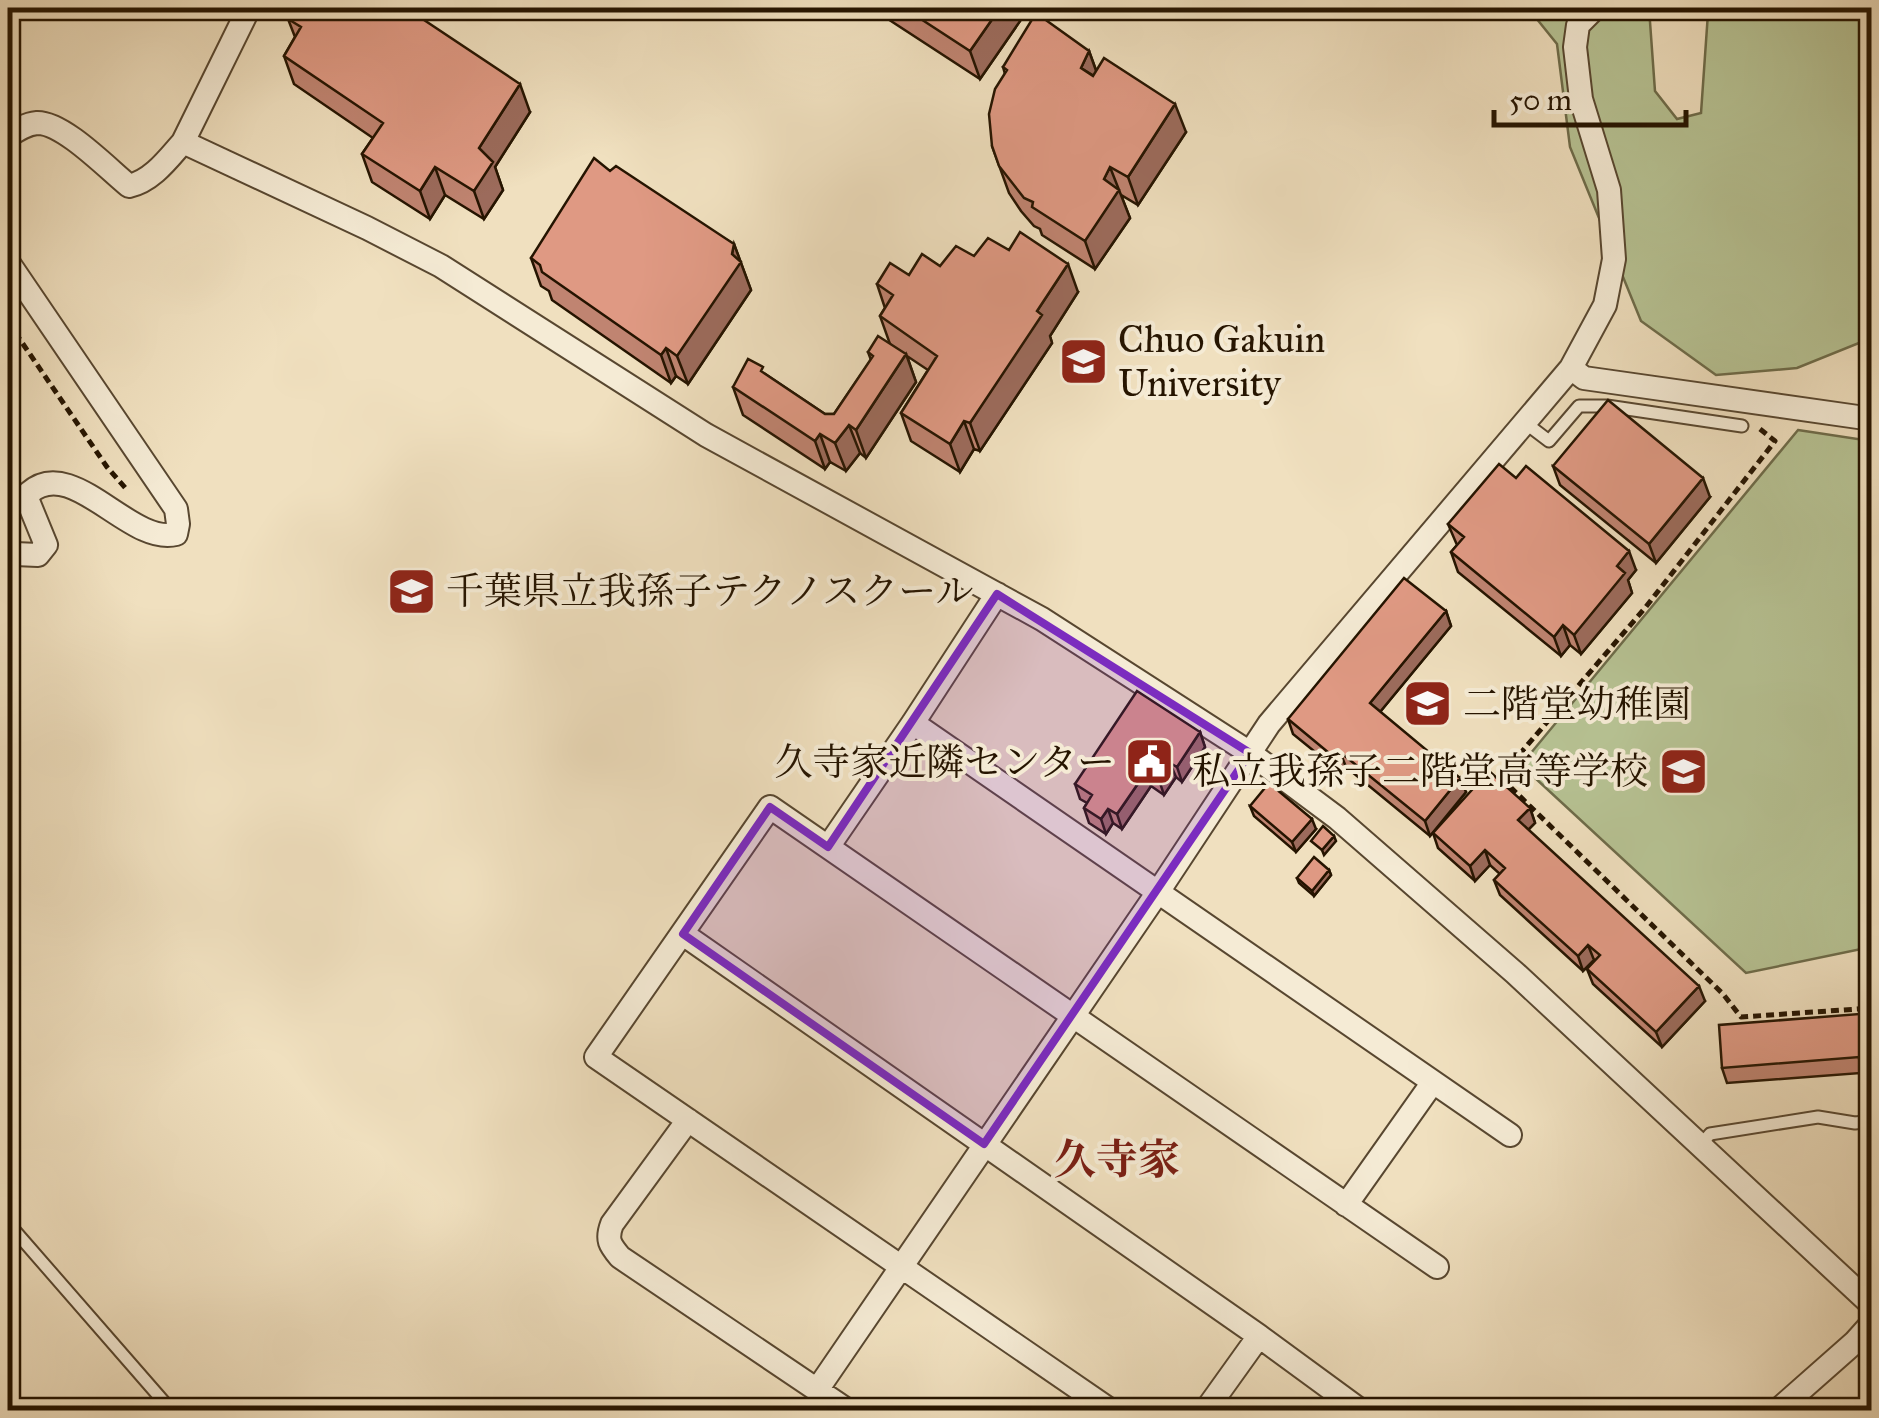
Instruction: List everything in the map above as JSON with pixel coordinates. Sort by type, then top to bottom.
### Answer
[{"type":"street","points":[[8,136],[40,122],[59,129],[129,186],[141,184],[183,142],[249,8]]},
{"type":"street","points":[[817,1390],[1270,724],[1571,368],[1606,305],[1614,259],[1608,190],[1582,99],[1574,47],[1573,16],[1595,8]]},
{"type":"street","points":[[183,142],[441,266],[706,436],[997,594],[1250,754],[1337,818],[1500,960],[1872,1305]]},
{"type":"street","points":[[8,262],[176,509],[178,524],[172,536],[152,533],[85,494],[58,483],[47,483],[36,486],[28,501],[46,544],[38,555],[8,551]]},
{"type":"street","points":[[1571,368],[1584,378],[1872,419]]},
{"type":"street","points":[[828,847],[997,594]]},
{"type":"street","points":[[913,724],[1510,1135]]},
{"type":"street","points":[[1110,1410],[596,1057],[770,807],[1436,1267]]},
{"type":"street","points":[[684,934],[1360,1410]]},
{"type":"street","points":[[1346,1204],[1433,1082]]},
{"type":"street","points":[[688,1120],[612,1224],[608,1244],[620,1257],[847,1410]]},
{"type":"street","points":[[1778,1410],[1872,1323]]},
{"type":"street","points":[[1206,1410],[1259,1336]]},
{"type":"lane","points":[[1524,422],[1549,441],[1579,406],[1607,406],[1742,426]]},
{"type":"lane","points":[[1699,1147],[1710,1134],[1818,1117],[1855,1123],[1872,1121]]},
{"type":"lane","points":[[8,1223],[170,1410]]},
{"type":"path","points":[[8,322],[130,494]]},
{"type":"path","points":[[1742,426],[1762,430],[1775,441],[1644,608],[1500,777],[1723,994],[1741,1017],[1872,1008]]},
{"type":"highlighted area","points":[[997,594],[1250,753],[984,1144],[683,934],[770,807],[828,847]]},
{"type":"green space","points":[[1528,8],[1649,8],[1655,91],[1677,119],[1701,113],[1708,13],[1723,8],[1871,8],[1872,317],[1859,343],[1797,368],[1716,375],[1641,321],[1570,147],[1557,44]]},
{"type":"green space","points":[[1798,430],[1871,441],[1871,947],[1746,973],[1521,765]]},
{"type":"building","points":[[296,8],[406,8],[520,84],[479,148],[493,162],[474,191],[435,167],[420,191],[362,154],[383,123],[284,56],[301,27],[288,19]]},
{"type":"building","points":[[904,8],[1000,8],[970,51]]},
{"type":"building","points":[[1036,13],[1089,51],[1081,68],[1093,76],[1104,58],[1175,104],[1128,177],[1110,167],[1104,179],[1119,190],[1085,241],[1032,207],[1033,202],[1024,198],[999,166],[992,146],[989,114],[995,89],[1007,70],[1003,67]]},
{"type":"building","points":[[594,158],[610,171],[616,166],[734,244],[732,254],[741,262],[677,356],[666,348],[661,355],[542,272],[531,258]]},
{"type":"building","points":[[1020,232],[1068,264],[1037,311],[1042,315],[970,423],[964,421],[950,444],[901,413],[937,356],[880,316],[893,295],[877,284],[890,263],[909,275],[922,254],[940,266],[956,246],[974,256],[988,238],[1009,250]]},
{"type":"building","points":[[878,336],[906,354],[856,430],[849,425],[835,443],[820,434],[815,441],[733,387],[748,359],[825,414],[834,414],[873,356],[868,352]]},
{"type":"building","points":[[1608,400],[1703,478],[1649,544],[1553,466]]},
{"type":"building","points":[[1499,464],[1516,478],[1526,466],[1629,551],[1617,566],[1625,573],[1574,635],[1563,625],[1554,637],[1451,552],[1464,537],[1448,524]]},
{"type":"building","points":[[1404,578],[1446,611],[1370,703],[1460,778],[1425,821],[1340,752],[1335,758],[1288,719]]},
{"type":"building","name":"久寺家近隣センター","points":[[1137,691],[1200,732],[1177,767],[1170,763],[1159,780],[1146,772],[1117,814],[1108,809],[1101,819],[1084,808],[1092,795],[1075,784]]},
{"type":"building","points":[[1489,771],[1530,808],[1518,820],[1699,986],[1656,1032],[1587,969],[1600,955],[1588,945],[1578,956],[1494,880],[1505,868],[1485,850],[1470,866],[1433,833]]},
{"type":"building","points":[[1269,783],[1312,819],[1292,842],[1250,806]]},
{"type":"building","points":[[1323,826],[1334,836],[1322,850],[1311,841]]},
{"type":"building","points":[[1314,857],[1329,870],[1312,891],[1297,878]]},
{"type":"building","points":[[1872,1013],[1872,1087],[1861,1087],[1859,1057],[1722,1068],[1719,1025]]},
{"type":"place","name":"Chuo Gakuin University","points":[[1083,361]]},
{"type":"place","name":"千葉県立我孫子テクノスクール","points":[[411,591]]},
{"type":"place","name":"二階堂幼稚園","points":[[1428,704]]},
{"type":"place","name":"久寺家近隣センター","points":[[1150,762]]},
{"type":"place","name":"私立我孫子二階堂高等学校","points":[[1683,771]]},
{"type":"district","name":"久寺家","points":[[1117,1159]]}]
